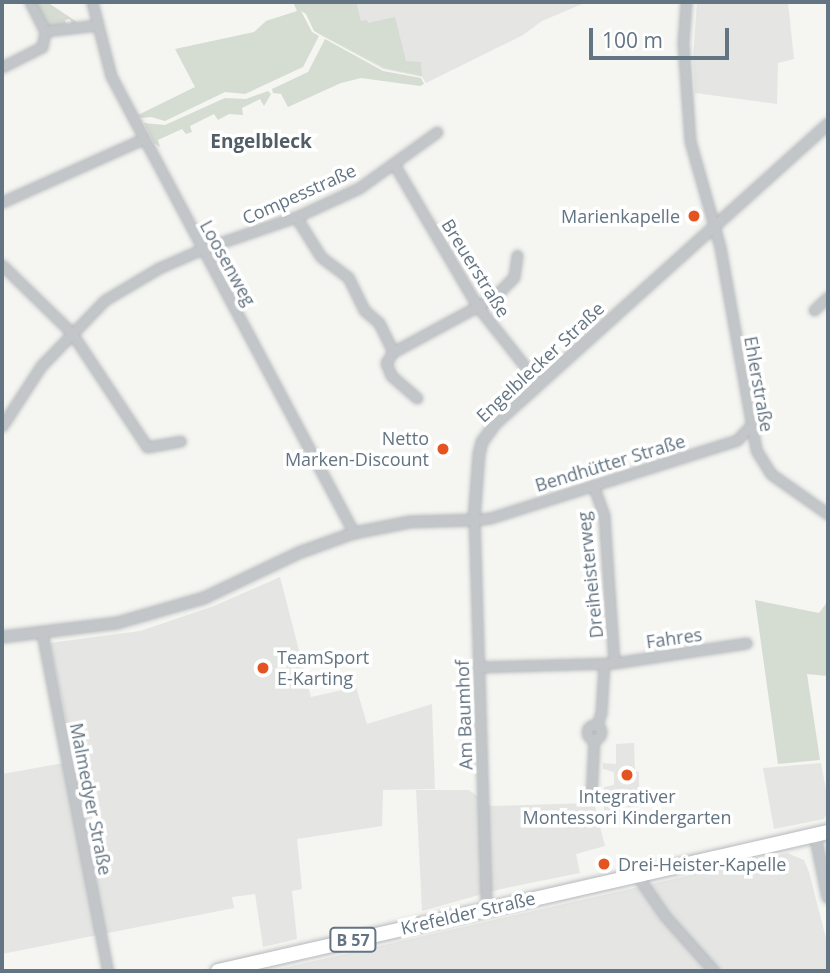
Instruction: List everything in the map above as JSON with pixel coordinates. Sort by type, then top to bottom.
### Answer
[{"type":"main road","name":"Krefelder Straße","points":[[218,971],[821,833]]},
{"type":"street","points":[[2,67],[41,47],[46,31],[30,2]]},
{"type":"street","name":"Loosenweg","points":[[92,2],[111,76],[354,533]]},
{"type":"street","name":"Ehlerstraße","points":[[686,2],[683,43],[690,141],[725,273],[749,426],[756,450],[771,474],[828,513]]},
{"type":"street","points":[[46,31],[98,26]]},
{"type":"street","name":"Engelblecker Straße","points":[[474,520],[482,442],[495,425],[828,124]]},
{"type":"street","name":"Compesstraße","points":[[2,426],[41,366],[71,332],[105,300],[159,268],[202,249],[296,217],[359,188],[437,132]]},
{"type":"street","points":[[2,202],[143,139]]},
{"type":"street","name":"Breuerstraße","points":[[394,164],[478,307],[539,384]]},
{"type":"street","points":[[296,217],[320,257],[348,277],[364,310],[379,323],[393,352]]},
{"type":"street","points":[[417,398],[391,374],[386,363],[393,352],[493,298],[514,276],[517,255]]},
{"type":"street","points":[[2,265],[71,332],[147,447],[180,441]]},
{"type":"street","points":[[814,310],[828,297]]},
{"type":"street","name":"Bendhütter Straße","points":[[474,520],[737,440],[749,426]]},
{"type":"street","name":"Dreiheisterweg","points":[[593,485],[604,516],[609,663]]},
{"type":"street","points":[[2,637],[117,623],[204,598],[301,552],[354,533],[410,522],[474,520]]},
{"type":"street","name":"Am Baumhof","points":[[474,520],[486,898],[489,908]]},
{"type":"street","name":"Malmedyer Straße","points":[[42,633],[108,971]]},
{"type":"street","name":"Fahres","points":[[478,667],[609,663],[747,643]]},
{"type":"street","points":[[592,798],[594,739],[601,733],[597,725],[609,663]]},
{"type":"street","points":[[821,833],[828,898]]},
{"type":"street","points":[[636,874],[665,916],[714,971]]},
{"type":"shaded area","points":[[34,2],[47,2],[77,22],[72,24],[70,19],[65,20],[66,24],[48,27]]},
{"type":"shaded area","points":[[293,2],[356,2],[361,21],[367,20],[368,23],[395,17],[406,61],[421,62],[422,76],[384,68],[314,31],[306,14],[301,11],[312,32],[319,36],[303,67],[245,94],[225,92],[165,121],[151,117],[141,118],[138,115],[195,87],[175,49],[254,32],[266,21],[297,11]]},
{"type":"shaded area","points":[[315,2],[587,2],[542,21],[523,35],[426,83],[422,77],[383,69],[317,33]]},
{"type":"shaded area","points":[[697,2],[788,2],[794,59],[778,63],[777,104],[695,93],[693,59]]},
{"type":"shaded area","points":[[325,39],[383,71],[421,78],[424,84],[420,86],[361,78],[341,83],[288,107],[281,94],[273,93],[272,89],[308,72]]},
{"type":"shaded area","points":[[268,91],[271,94],[264,106],[260,99],[242,108],[243,115],[229,114],[218,120],[214,114],[190,126],[192,132],[186,134],[182,129],[158,140],[160,147],[154,143],[144,123],[165,125],[225,98],[246,99]]},
{"type":"shaded area","points":[[280,577],[311,697],[356,687],[367,724],[432,704],[435,789],[383,790],[382,826],[297,839],[302,889],[292,891],[297,939],[263,947],[255,894],[232,897],[234,908],[2,954],[2,774],[75,761],[50,643],[140,631],[214,606]]},
{"type":"shaded area","points":[[755,600],[819,613],[828,601],[828,676],[807,674],[820,760],[778,764]]},
{"type":"shaded area","name":"Integrativer Montessori Kindergarten","points":[[634,743],[635,771],[639,772],[639,811],[604,811],[604,787],[614,785],[614,772],[603,769],[603,763],[616,764],[616,744]]},
{"type":"shaded area","points":[[821,763],[828,800],[828,812],[824,819],[774,829],[763,768]]},
{"type":"shaded area","points":[[416,790],[469,790],[491,806],[594,803],[605,846],[576,854],[580,873],[501,889],[422,911]]},
{"type":"shaded area","points":[[787,853],[804,860],[809,872],[828,946],[828,971],[270,971]]},
{"type":"place","name":"Marienkapelle","points":[[694,216]]},
{"type":"place","name":"Netto Marken-Discount","points":[[443,449]]},
{"type":"place","name":"TeamSport E-Karting","points":[[263,668]]},
{"type":"place","name":"Integrativer Montessori Kindergarten","points":[[627,775]]},
{"type":"place","name":"Drei-Heister-Kapelle","points":[[604,864]]},
{"type":"district","name":"Engelbleck","points":[[261,142]]}]
